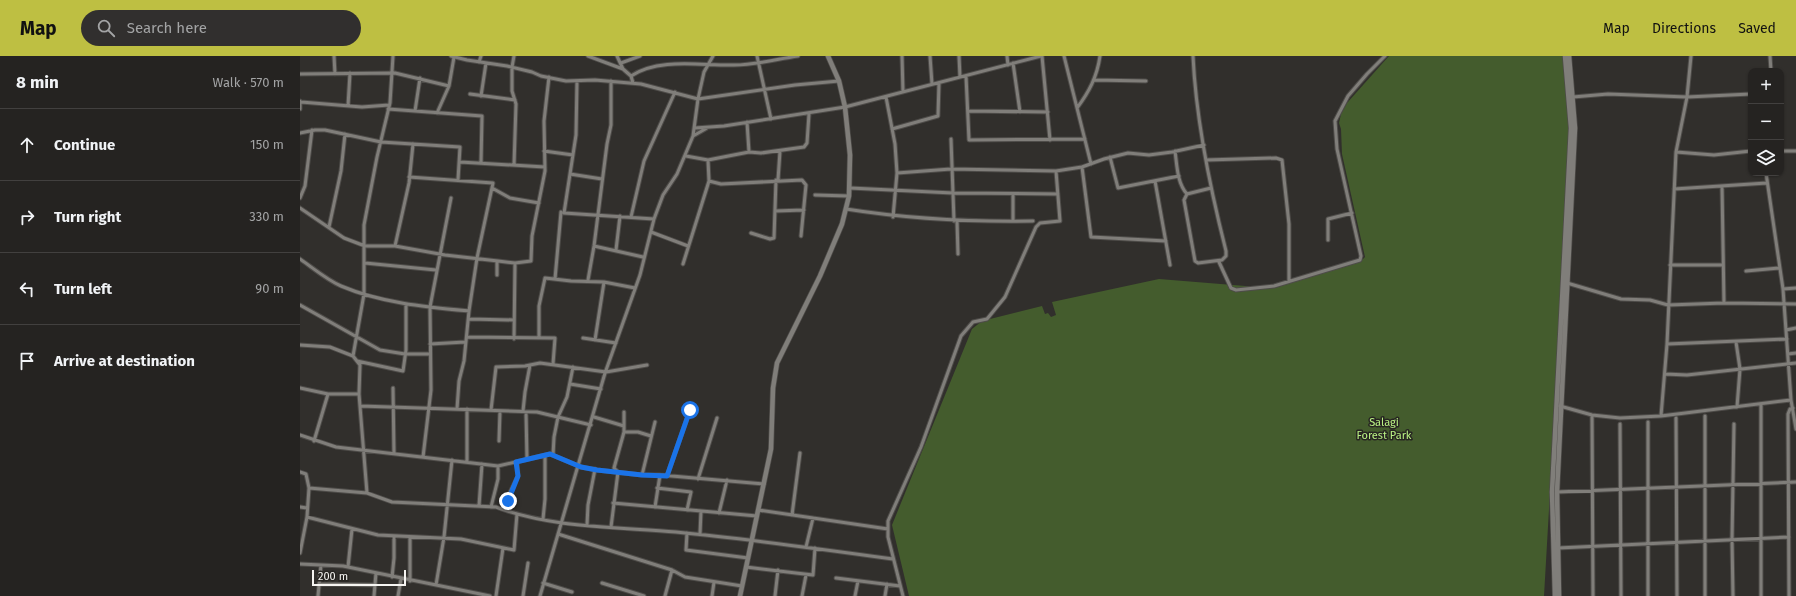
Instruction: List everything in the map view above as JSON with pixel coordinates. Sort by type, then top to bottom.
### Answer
[{"type":"street","points":[[334,56],[335,74]]},
{"type":"street","points":[[353,356],[364,294],[364,224],[389,105],[393,73],[393,56]]},
{"type":"street","points":[[437,113],[448,86],[452,56],[512,67],[549,77],[577,81],[611,81],[633,83],[675,92],[698,99],[839,81]]},
{"type":"street","points":[[479,62],[481,56]]},
{"type":"street","points":[[514,56],[512,67],[512,90],[515,100],[514,165]]},
{"type":"street","points":[[588,56],[623,69],[632,76],[633,83]]},
{"type":"street","points":[[617,56],[623,69]]},
{"type":"street","points":[[621,63],[640,56]]},
{"type":"street","points":[[540,596],[594,417],[606,372],[640,275],[643,257],[654,219],[663,195],[678,174],[694,136],[698,99],[704,72],[713,56]]},
{"type":"street","points":[[757,56],[771,119]]},
{"type":"street","points":[[632,76],[637,72],[675,64],[733,65],[758,63],[798,56]]},
{"type":"street","points":[[740,596],[771,449],[773,388],[777,363],[820,276],[842,224],[850,188],[850,155],[845,107],[839,81],[828,56]]},
{"type":"street","points":[[902,56],[903,92]]},
{"type":"street","points":[[930,56],[932,84]]},
{"type":"street","points":[[959,56],[960,77]]},
{"type":"street","points":[[1007,56],[1008,65]]},
{"type":"street","points":[[695,128],[809,114],[845,107],[1041,56],[1050,140]]},
{"type":"street","points":[[1064,56],[1090,164]]},
{"type":"street","points":[[1077,108],[1087,95],[1094,80],[1100,56]]},
{"type":"street","points":[[1193,56],[1198,111],[1206,160],[1226,254],[1224,259],[1219,262],[1198,263],[1195,261],[1184,200],[1187,194],[1211,188]]},
{"type":"street","points":[[1219,262],[1233,290],[1274,286],[1360,260],[1361,256],[1337,149],[1335,121],[1348,96],[1384,56]]},
{"type":"street","points":[[1555,596],[1552,492],[1571,128],[1565,56]]},
{"type":"street","points":[[1559,596],[1557,492],[1560,406],[1568,283],[1575,128],[1569,56]]},
{"type":"street","points":[[1661,416],[1667,344],[1676,152],[1687,97],[1691,56]]},
{"type":"street","points":[[1770,56],[1771,68]]},
{"type":"street","points":[[481,96],[486,63]]},
{"type":"street","points":[[1013,63],[1020,112]]},
{"type":"street","points":[[348,106],[350,73]]},
{"type":"street","points":[[300,74],[393,73],[420,78],[448,86]]},
{"type":"street","points":[[966,76],[968,139],[972,141],[1085,139]]},
{"type":"street","points":[[300,208],[344,238],[365,246],[395,246],[439,254],[515,263],[530,261],[532,236],[544,182],[544,121],[549,77]]},
{"type":"street","points":[[415,112],[420,78]]},
{"type":"street","points":[[1094,80],[1146,81]]},
{"type":"street","points":[[577,81],[576,135],[564,213],[654,219]]},
{"type":"street","points":[[588,280],[611,125],[611,81]]},
{"type":"street","points":[[892,129],[938,116],[939,83]]},
{"type":"street","points":[[631,217],[644,161],[675,92]]},
{"type":"street","points":[[470,94],[515,100]]},
{"type":"street","points":[[1573,97],[1608,94],[1687,97],[1748,94]]},
{"type":"street","points":[[886,97],[895,144],[897,173],[893,217]]},
{"type":"street","points":[[300,109],[300,102],[348,106],[389,105]]},
{"type":"street","points":[[388,110],[482,116],[482,163]]},
{"type":"street","points":[[968,112],[1048,112]]},
{"type":"street","points":[[686,156],[708,160],[749,152],[761,153],[804,147],[806,145],[809,114]]},
{"type":"street","points":[[747,122],[749,152]]},
{"type":"street","points":[[694,136],[708,127]]},
{"type":"street","points":[[300,198],[304,186],[312,130]]},
{"type":"street","points":[[300,133],[312,130],[325,130],[381,142],[460,147],[458,180]]},
{"type":"street","points":[[329,227],[341,171],[345,134]]},
{"type":"street","points":[[951,139],[952,193],[956,221],[958,254]]},
{"type":"street","points":[[395,246],[409,177],[413,144]]},
{"type":"street","points":[[897,173],[951,169],[1056,171],[1082,167],[1110,157],[1128,153],[1149,155],[1204,145]]},
{"type":"street","points":[[544,151],[573,155]]},
{"type":"street","points":[[751,233],[770,239],[774,238],[780,151]]},
{"type":"street","points":[[1175,151],[1181,186],[1187,194]]},
{"type":"street","points":[[1676,152],[1714,155],[1748,151]]},
{"type":"street","points":[[1784,151],[1796,152]]},
{"type":"street","points":[[1110,157],[1118,188],[1155,182],[1179,176]]},
{"type":"street","points":[[1206,160],[1276,158],[1282,160],[1289,224],[1289,281]]},
{"type":"street","points":[[683,264],[709,181],[708,160]]},
{"type":"street","points":[[460,162],[545,167]]},
{"type":"street","points":[[1082,167],[1091,237],[1166,242]]},
{"type":"street","points":[[902,596],[888,537],[888,521],[921,447],[961,336],[973,322],[987,319],[1005,297],[1036,227],[1040,223],[1060,221],[1056,171]]},
{"type":"street","points":[[570,174],[602,179]]},
{"type":"street","points":[[1766,176],[1785,305],[1791,400],[1796,429]]},
{"type":"street","points":[[409,177],[492,183],[477,258],[469,311],[467,337],[465,342],[464,361],[459,381],[457,409]]},
{"type":"street","points":[[709,181],[721,184],[777,180],[804,181],[806,185],[801,236]]},
{"type":"street","points":[[1155,182],[1170,265]]},
{"type":"street","points":[[1674,189],[1767,183]]},
{"type":"street","points":[[1722,186],[1724,303]]},
{"type":"street","points":[[492,188],[510,198],[539,203]]},
{"type":"street","points":[[850,188],[952,193],[1058,194]]},
{"type":"street","points":[[815,194],[848,196]]},
{"type":"street","points":[[1013,194],[1013,221]]},
{"type":"street","points":[[423,457],[431,390],[430,307],[451,198]]},
{"type":"street","points":[[846,209],[893,217],[956,221],[1033,221]]},
{"type":"street","points":[[776,211],[804,210]]},
{"type":"street","points":[[556,279],[561,212]]},
{"type":"street","points":[[1328,240],[1328,219],[1352,213]]},
{"type":"street","points":[[616,250],[620,216]]},
{"type":"street","points":[[651,232],[688,246]]},
{"type":"street","points":[[594,246],[643,257]]},
{"type":"street","points":[[300,259],[340,286],[364,294],[406,304],[469,311]]},
{"type":"street","points":[[497,261],[497,275]]},
{"type":"street","points":[[365,262],[436,270]]},
{"type":"street","points":[[514,339],[515,263]]},
{"type":"street","points":[[1670,265],[1723,265]]},
{"type":"street","points":[[1746,271],[1779,268]]},
{"type":"street","points":[[539,338],[539,306],[545,278],[572,281],[588,280],[635,288]]},
{"type":"street","points":[[595,340],[604,282]]},
{"type":"street","points":[[1568,283],[1621,299],[1650,300],[1668,305],[1724,303],[1796,304]]},
{"type":"street","points":[[1783,289],[1796,288]]},
{"type":"street","points":[[357,361],[403,371],[405,354],[406,304]]},
{"type":"street","points":[[300,305],[380,350],[405,354],[430,354]]},
{"type":"street","points":[[469,319],[514,320]]},
{"type":"street","points":[[1786,330],[1796,328]]},
{"type":"street","points":[[467,337],[514,339],[555,338],[553,364]]},
{"type":"street","points":[[583,338],[616,343]]},
{"type":"street","points":[[1667,344],[1787,340]]},
{"type":"street","points":[[430,344],[465,342]]},
{"type":"street","points":[[1736,342],[1740,369],[1738,407]]},
{"type":"street","points":[[300,345],[330,347],[353,356],[360,365],[359,394],[368,493]]},
{"type":"street","points":[[1788,354],[1796,353]]},
{"type":"street","points":[[491,410],[496,367],[526,366],[540,363],[606,372],[647,365]]},
{"type":"street","points":[[1665,374],[1687,375],[1796,363]]},
{"type":"street","points":[[528,459],[524,412],[525,392],[530,365]]},
{"type":"street","points":[[553,455],[554,437],[558,416],[567,397],[573,367]]},
{"type":"street","points":[[570,384],[601,389]]},
{"type":"street","points":[[300,388],[328,394],[359,394]]},
{"type":"street","points":[[393,388],[394,454]]},
{"type":"street","points":[[314,441],[328,394]]},
{"type":"street","points":[[1560,406],[1592,415],[1620,418],[1661,416],[1791,400]]},
{"type":"street","points":[[1761,404],[1761,596]]},
{"type":"street","points":[[360,406],[524,412],[558,416],[591,425]]},
{"type":"street","points":[[1789,596],[1788,414],[1790,409],[1793,408]]},
{"type":"street","points":[[467,410],[467,462]]},
{"type":"street","points":[[667,476],[690,410]]},
{"type":"street","points":[[499,441],[500,411]]},
{"type":"street","points":[[618,472],[614,468],[624,432],[624,412]]},
{"type":"street","points":[[1592,415],[1593,596]]},
{"type":"street","points":[[1705,416],[1705,596]]},
{"type":"street","points":[[594,417],[624,426]]},
{"type":"street","points":[[698,479],[717,418]]},
{"type":"street","points":[[1676,418],[1677,596]]},
{"type":"street","points":[[642,475],[655,422]]},
{"type":"street","points":[[1648,422],[1648,596]]},
{"type":"street","points":[[1620,424],[1621,596]]},
{"type":"street","points":[[1733,596],[1732,540],[1734,424]]},
{"type":"street","points":[[624,432],[638,432],[651,436]]},
{"type":"street","points":[[300,435],[314,441],[336,447],[498,466],[553,455],[579,466],[595,469],[642,475],[660,475],[764,484]]},
{"type":"street","points":[[792,515],[800,453]]},
{"type":"street","points":[[543,519],[545,499],[545,456]]},
{"type":"street","points":[[436,585],[444,538],[452,460]]},
{"type":"street","points":[[502,510],[518,476],[516,462]]},
{"type":"street","points":[[479,506],[482,464]]},
{"type":"street","points":[[491,507],[498,479],[498,466]]},
{"type":"street","points":[[587,525],[588,505],[595,469]]},
{"type":"street","points":[[300,472],[306,474],[309,488],[307,517],[302,535],[300,554]]},
{"type":"street","points":[[611,527],[618,472]]},
{"type":"street","points":[[655,507],[660,475]]},
{"type":"street","points":[[719,512],[726,480]]},
{"type":"street","points":[[1557,492],[1592,492],[1796,482]]},
{"type":"street","points":[[309,488],[368,493],[392,502],[447,506],[491,507],[517,514],[562,522],[700,534],[893,559]]},
{"type":"street","points":[[657,488],[691,492],[687,510]]},
{"type":"street","points":[[613,503],[757,516]]},
{"type":"street","points":[[300,507],[307,508]]},
{"type":"street","points":[[758,510],[888,529]]},
{"type":"street","points":[[700,534],[701,511]]},
{"type":"street","points":[[307,517],[352,529],[394,537],[444,538],[514,550],[517,514]]},
{"type":"street","points":[[806,547],[812,518]]},
{"type":"street","points":[[348,567],[352,529]]},
{"type":"street","points":[[687,533],[686,550],[748,558]]},
{"type":"street","points":[[558,534],[672,570],[685,577],[742,586]]},
{"type":"street","points":[[392,577],[394,537]]},
{"type":"street","points":[[410,537],[410,581]]},
{"type":"street","points":[[1558,548],[1592,545],[1704,542],[1789,537]]},
{"type":"street","points":[[496,596],[503,548]]},
{"type":"street","points":[[746,567],[813,575],[815,548]]},
{"type":"street","points":[[523,596],[528,563]]},
{"type":"street","points":[[300,564],[348,567],[410,581],[490,596]]},
{"type":"street","points":[[318,596],[321,565]]},
{"type":"street","points":[[665,596],[672,570]]},
{"type":"street","points":[[775,596],[778,570]]},
{"type":"street","points":[[374,596],[376,573]]},
{"type":"street","points":[[802,596],[806,575]]},
{"type":"street","points":[[836,578],[900,586]]},
{"type":"street","points":[[398,596],[401,579]]},
{"type":"street","points":[[855,596],[858,581]]},
{"type":"street","points":[[712,596],[714,582]]},
{"type":"street","points":[[543,583],[572,592]]},
{"type":"street","points":[[602,583],[644,596]]},
{"type":"street","points":[[319,584],[375,585]]},
{"type":"street","points":[[885,596],[887,584]]},
{"type":"green space","name":"Salagi Forest Park","points":[[1389,56],[1564,56],[1571,133],[1566,288],[1553,440],[1544,596],[909,596],[892,525],[972,329],[982,321],[1042,306],[1045,314],[1048,313],[1051,317],[1056,315],[1052,302],[1159,279],[1270,288],[1278,287],[1363,259],[1365,257],[1342,154],[1341,129],[1339,123],[1341,114],[1347,103]]},
{"type":"route","points":[[508,501],[510,491],[518,476],[516,462],[550,454],[581,467],[610,472],[667,476],[690,410]]}]
